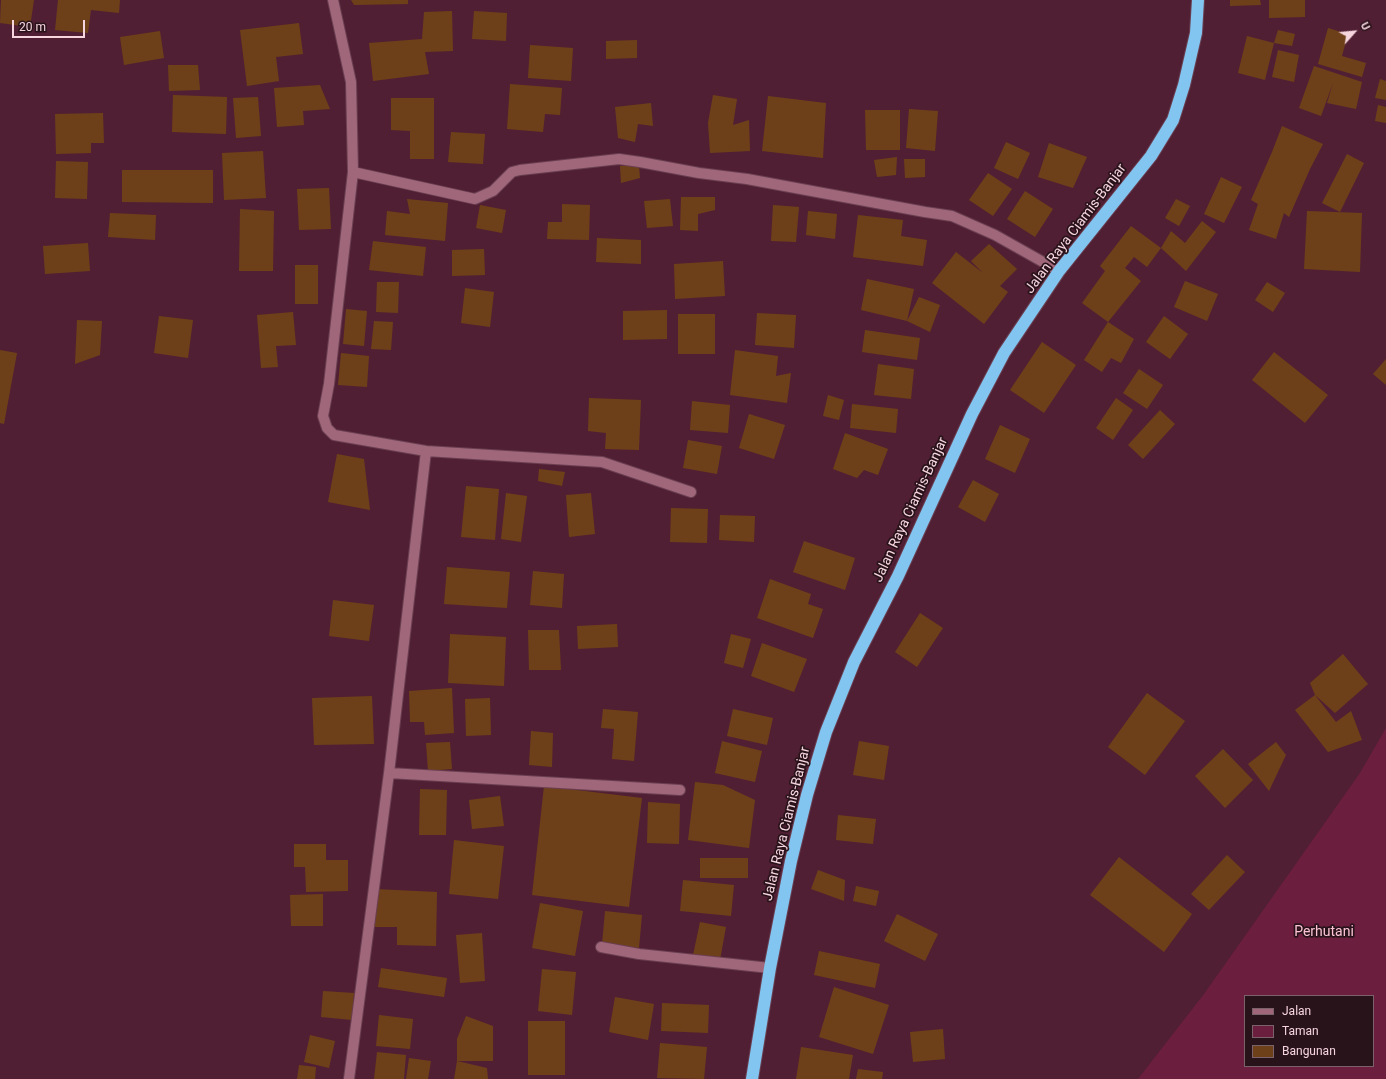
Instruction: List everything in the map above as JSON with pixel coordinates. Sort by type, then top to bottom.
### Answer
[{"type":"highway","name":"Jalan Raya Ciamis-Banjar","points":[[752,1079],[770,968],[791,861],[807,795],[826,732],[854,662],[898,576],[985,387],[1004,353],[1059,271],[1151,156],[1173,120],[1184,85],[1196,34],[1198,0]]},
{"type":"street","points":[[333,0],[351,82],[353,172],[329,384],[323,416],[327,428],[334,435],[426,451],[602,462],[691,492]]},
{"type":"street","points":[[353,172],[475,199],[493,191],[512,172],[619,159],[699,173],[747,179],[952,216],[995,235],[1059,271]]},
{"type":"street","points":[[349,1079],[389,773],[426,451]]},
{"type":"street","points":[[389,773],[680,790]]},
{"type":"street","points":[[601,947],[647,954],[770,968]]},
{"type":"green space","name":"Perhutani","points":[[1386,728],[1386,1079],[1138,1079],[1204,994],[1360,773]]},
{"type":"building","points":[[1,0],[34,0],[30,27],[0,23]]},
{"type":"building","points":[[58,0],[120,0],[119,13],[91,10],[88,33],[55,30]]},
{"type":"building","points":[[351,0],[408,0],[408,4],[354,5]]},
{"type":"building","points":[[1230,0],[1260,0],[1261,5],[1230,6]]},
{"type":"building","points":[[1269,0],[1305,0],[1305,17],[1269,18]]},
{"type":"building","points":[[452,11],[453,51],[425,52],[429,74],[373,81],[369,43],[422,39],[424,12]]},
{"type":"building","points":[[474,11],[507,13],[506,41],[472,39]]},
{"type":"building","points":[[299,23],[303,54],[276,57],[279,81],[247,86],[240,30]]},
{"type":"building","points":[[1328,28],[1348,34],[1342,56],[1366,63],[1362,77],[1318,64]]},
{"type":"building","points":[[1278,30],[1295,34],[1292,46],[1274,43]]},
{"type":"building","points":[[160,31],[164,58],[124,65],[120,37]]},
{"type":"building","points":[[1247,36],[1274,43],[1265,80],[1238,73]]},
{"type":"building","points":[[637,40],[637,58],[606,59],[606,41]]},
{"type":"building","points":[[530,45],[573,48],[571,81],[528,78]]},
{"type":"building","points":[[1278,50],[1299,55],[1294,82],[1272,77]]},
{"type":"building","points":[[168,65],[198,65],[200,90],[169,91]]},
{"type":"building","points":[[1314,66],[1362,82],[1356,109],[1327,103],[1333,83],[1321,116],[1299,108]]},
{"type":"building","points":[[1380,79],[1386,81],[1386,100],[1375,98]]},
{"type":"building","points":[[510,84],[562,88],[560,115],[545,114],[543,132],[507,129]]},
{"type":"building","points":[[320,85],[330,109],[303,111],[304,125],[277,127],[274,88]]},
{"type":"building","points":[[173,95],[227,97],[226,134],[172,132]]},
{"type":"building","points":[[713,95],[737,99],[733,125],[749,120],[750,151],[710,153],[708,123]]},
{"type":"building","points":[[768,96],[826,103],[823,158],[762,151]]},
{"type":"building","points":[[258,97],[261,136],[236,138],[233,98]]},
{"type":"building","points":[[391,98],[434,98],[434,159],[410,159],[410,131],[391,130]]},
{"type":"building","points":[[651,103],[653,126],[638,124],[635,142],[618,138],[615,107]]},
{"type":"building","points":[[1378,105],[1386,107],[1386,123],[1375,121]]},
{"type":"building","points":[[909,109],[938,111],[935,151],[906,148]]},
{"type":"building","points":[[865,110],[900,110],[900,150],[866,150]]},
{"type":"building","points":[[103,113],[104,143],[91,143],[91,153],[56,154],[55,114]]},
{"type":"building","points":[[1282,126],[1323,144],[1310,169],[1289,217],[1284,213],[1276,239],[1249,230],[1258,204],[1251,200]]},
{"type":"building","points":[[451,132],[485,134],[483,164],[448,162]]},
{"type":"building","points":[[1006,142],[1030,153],[1018,179],[994,168]]},
{"type":"building","points":[[1049,143],[1087,157],[1073,188],[1038,177]]},
{"type":"building","points":[[263,151],[266,198],[224,200],[222,153]]},
{"type":"building","points":[[1347,154],[1364,163],[1340,212],[1322,203]]},
{"type":"building","points":[[897,157],[896,175],[877,177],[874,160]]},
{"type":"building","points":[[904,159],[925,159],[925,177],[905,178]]},
{"type":"building","points":[[56,161],[88,162],[87,199],[55,198]]},
{"type":"building","points":[[620,166],[639,166],[640,178],[621,183]]},
{"type":"building","points":[[122,170],[213,170],[213,203],[122,202]]},
{"type":"building","points":[[988,173],[1012,189],[993,216],[969,200]]},
{"type":"building","points":[[1221,177],[1242,187],[1224,223],[1204,214]]},
{"type":"building","points":[[329,188],[331,229],[299,230],[297,189]]},
{"type":"building","points":[[1025,191],[1053,209],[1035,237],[1007,219]]},
{"type":"building","points":[[681,197],[715,197],[715,210],[698,214],[698,231],[680,230]]},
{"type":"building","points":[[407,199],[448,203],[445,241],[385,235],[387,211],[410,214]]},
{"type":"building","points":[[670,199],[673,226],[647,228],[644,201]]},
{"type":"building","points":[[1176,199],[1190,206],[1179,226],[1165,218]]},
{"type":"building","points":[[562,204],[590,205],[589,240],[547,239],[548,222],[562,222]]},
{"type":"building","points":[[480,205],[506,210],[502,233],[476,228]]},
{"type":"building","points":[[773,205],[799,207],[796,242],[771,241]]},
{"type":"building","points":[[240,209],[274,211],[273,271],[239,271]]},
{"type":"building","points":[[808,211],[837,214],[835,239],[806,235]]},
{"type":"building","points":[[1307,211],[1362,213],[1360,272],[1304,269]]},
{"type":"building","points":[[110,213],[156,215],[155,240],[108,237]]},
{"type":"building","points":[[858,215],[903,220],[901,236],[927,240],[923,266],[853,257]]},
{"type":"building","points":[[1202,221],[1216,232],[1186,271],[1161,248],[1171,231],[1185,243]]},
{"type":"building","points":[[1131,226],[1161,248],[1147,267],[1134,257],[1125,268],[1141,281],[1108,322],[1082,303],[1105,271],[1100,266]]},
{"type":"building","points":[[597,238],[641,240],[641,264],[596,262]]},
{"type":"building","points":[[373,241],[426,247],[423,276],[369,270]]},
{"type":"building","points":[[88,243],[90,271],[45,274],[43,246]]},
{"type":"building","points":[[989,244],[1017,269],[1000,286],[1008,292],[984,324],[932,283],[956,252],[983,273],[971,261]]},
{"type":"building","points":[[484,249],[485,275],[452,276],[452,250]]},
{"type":"building","points":[[723,261],[725,296],[675,299],[674,264]]},
{"type":"building","points":[[295,265],[318,265],[318,304],[295,304]]},
{"type":"building","points":[[867,279],[914,289],[907,321],[861,310]]},
{"type":"building","points":[[1185,281],[1218,294],[1207,321],[1174,307]]},
{"type":"building","points":[[377,282],[399,282],[398,313],[376,312]]},
{"type":"building","points":[[1267,282],[1285,293],[1273,312],[1255,300]]},
{"type":"building","points":[[465,288],[494,292],[490,327],[461,323]]},
{"type":"building","points":[[919,297],[940,305],[930,332],[907,321]]},
{"type":"building","points":[[346,309],[367,311],[364,346],[343,344]]},
{"type":"building","points":[[667,310],[667,339],[623,340],[623,311]]},
{"type":"building","points":[[293,312],[296,345],[276,346],[278,367],[261,368],[257,315]]},
{"type":"building","points":[[757,313],[796,315],[794,348],[755,345]]},
{"type":"building","points":[[678,314],[715,314],[715,354],[678,354]]},
{"type":"building","points":[[159,316],[193,320],[188,358],[154,353]]},
{"type":"building","points":[[1164,316],[1188,334],[1170,359],[1146,342]]},
{"type":"building","points":[[77,320],[102,321],[100,355],[75,364]]},
{"type":"building","points":[[374,321],[393,322],[391,350],[371,349]]},
{"type":"building","points":[[1108,322],[1134,339],[1121,363],[1111,358],[1102,372],[1084,360]]},
{"type":"building","points":[[865,330],[920,338],[917,360],[862,352]]},
{"type":"building","points":[[1042,342],[1076,365],[1044,413],[1010,390]]},
{"type":"building","points":[[0,350],[17,353],[4,424],[0,423]]},
{"type":"building","points":[[735,350],[778,356],[776,376],[791,373],[787,403],[730,395]]},
{"type":"building","points":[[1274,352],[1328,395],[1305,423],[1252,380]]},
{"type":"building","points":[[341,353],[369,356],[367,387],[338,385]]},
{"type":"building","points":[[1386,359],[1386,385],[1373,374]]},
{"type":"building","points":[[878,364],[914,369],[911,399],[874,395]]},
{"type":"building","points":[[1139,369],[1163,385],[1147,409],[1123,393]]},
{"type":"building","points":[[828,395],[844,400],[839,420],[823,416]]},
{"type":"building","points":[[589,398],[641,400],[639,450],[605,449],[606,433],[588,431]]},
{"type":"building","points":[[1116,398],[1133,410],[1113,440],[1096,428]]},
{"type":"building","points":[[692,401],[730,405],[728,433],[690,430]]},
{"type":"building","points":[[852,404],[898,409],[896,433],[850,428]]},
{"type":"building","points":[[1160,410],[1175,424],[1143,459],[1128,445]]},
{"type":"building","points":[[749,414],[785,425],[774,459],[739,448]]},
{"type":"building","points":[[1000,425],[1030,439],[1015,473],[985,459]]},
{"type":"building","points":[[845,433],[888,449],[878,475],[864,470],[857,478],[833,469]]},
{"type":"building","points":[[688,440],[722,446],[717,474],[683,468]]},
{"type":"building","points":[[337,454],[364,459],[370,510],[328,502]]},
{"type":"building","points":[[539,469],[565,472],[562,486],[538,481]]},
{"type":"building","points":[[973,480],[999,494],[985,522],[958,507]]},
{"type":"building","points":[[466,486],[499,489],[495,540],[461,537]]},
{"type":"building","points":[[506,493],[527,496],[521,542],[501,539]]},
{"type":"building","points":[[591,493],[595,534],[569,537],[566,495]]},
{"type":"building","points":[[671,508],[708,509],[707,543],[670,542]]},
{"type":"building","points":[[720,515],[755,516],[754,542],[719,540]]},
{"type":"building","points":[[804,541],[855,558],[845,590],[793,572]]},
{"type":"building","points":[[447,567],[510,572],[507,608],[444,604]]},
{"type":"building","points":[[533,571],[564,574],[562,608],[530,605]]},
{"type":"building","points":[[770,579],[811,594],[808,604],[823,609],[813,638],[757,618]]},
{"type":"building","points":[[333,600],[374,605],[369,641],[329,636]]},
{"type":"building","points":[[920,613],[943,628],[917,667],[895,652]]},
{"type":"building","points":[[617,624],[618,647],[578,649],[577,626]]},
{"type":"building","points":[[528,630],[559,630],[561,670],[529,670]]},
{"type":"building","points":[[450,634],[506,637],[504,686],[448,683]]},
{"type":"building","points":[[731,634],[751,639],[743,668],[724,663]]},
{"type":"building","points":[[762,643],[807,659],[794,692],[751,676]]},
{"type":"building","points":[[1343,654],[1368,684],[1335,713],[1315,695],[1310,683]]},
{"type":"building","points":[[452,688],[454,733],[425,735],[424,722],[410,722],[409,691]]},
{"type":"building","points":[[1147,693],[1185,721],[1145,775],[1108,747]]},
{"type":"building","points":[[1315,695],[1336,722],[1351,711],[1362,740],[1328,752],[1295,710]]},
{"type":"building","points":[[372,696],[374,744],[314,745],[312,698]]},
{"type":"building","points":[[490,698],[491,735],[466,736],[465,699]]},
{"type":"building","points":[[603,709],[638,712],[634,761],[612,759],[614,729],[601,728]]},
{"type":"building","points":[[733,709],[773,718],[767,745],[727,736]]},
{"type":"building","points":[[531,731],[553,733],[552,767],[529,765]]},
{"type":"building","points":[[722,741],[762,751],[755,782],[715,773]]},
{"type":"building","points":[[859,741],[889,746],[884,780],[853,775]]},
{"type":"building","points":[[450,742],[452,769],[428,771],[426,743]]},
{"type":"building","points":[[1276,742],[1286,755],[1269,791],[1248,764]]},
{"type":"building","points":[[1223,749],[1253,780],[1225,808],[1195,776]]},
{"type":"building","points":[[695,782],[723,785],[755,800],[749,848],[688,840]]},
{"type":"building","points":[[544,786],[642,798],[629,907],[532,895]]},
{"type":"building","points":[[420,789],[447,790],[446,835],[419,835]]},
{"type":"building","points":[[500,796],[504,826],[472,829],[469,800]]},
{"type":"building","points":[[648,802],[680,804],[679,844],[647,843]]},
{"type":"building","points":[[838,815],[876,819],[873,844],[836,840]]},
{"type":"building","points":[[454,840],[504,846],[498,899],[449,894]]},
{"type":"building","points":[[294,844],[326,844],[326,860],[348,860],[348,891],[306,892],[305,867],[294,867]]},
{"type":"building","points":[[1227,855],[1245,872],[1209,910],[1191,894]]},
{"type":"building","points":[[1119,857],[1192,914],[1164,952],[1090,895]]},
{"type":"building","points":[[700,858],[748,858],[748,878],[700,878]]},
{"type":"building","points":[[818,870],[845,880],[844,901],[811,889]]},
{"type":"building","points":[[683,880],[734,885],[731,916],[680,911]]},
{"type":"building","points":[[856,886],[879,891],[876,906],[853,901]]},
{"type":"building","points":[[375,889],[437,892],[436,946],[397,945],[397,927],[374,927]]},
{"type":"building","points":[[323,894],[323,926],[291,926],[290,895]]},
{"type":"building","points":[[540,903],[583,911],[575,956],[532,948]]},
{"type":"building","points":[[605,911],[642,915],[639,948],[602,944]]},
{"type":"building","points":[[897,914],[938,934],[925,961],[884,941]]},
{"type":"building","points":[[700,922],[726,927],[720,960],[693,955]]},
{"type":"building","points":[[482,933],[485,981],[460,983],[456,935]]},
{"type":"building","points":[[819,951],[880,964],[875,988],[814,975]]},
{"type":"building","points":[[381,968],[447,978],[444,997],[378,987]]},
{"type":"building","points":[[542,969],[576,972],[572,1015],[538,1011]]},
{"type":"building","points":[[834,987],[889,1005],[873,1054],[819,1037]]},
{"type":"building","points":[[323,991],[354,993],[352,1020],[321,1017]]},
{"type":"building","points":[[615,997],[654,1004],[648,1040],[609,1032]]},
{"type":"building","points":[[662,1003],[709,1005],[708,1033],[661,1031]]},
{"type":"building","points":[[379,1015],[413,1019],[410,1049],[376,1046]]},
{"type":"building","points":[[466,1016],[493,1026],[493,1061],[457,1061],[457,1039]]},
{"type":"building","points":[[528,1021],[565,1021],[565,1075],[528,1075]]},
{"type":"building","points":[[943,1029],[945,1059],[913,1062],[910,1032]]},
{"type":"building","points":[[310,1035],[335,1041],[329,1068],[304,1062]]},
{"type":"building","points":[[660,1043],[707,1047],[704,1079],[657,1078]]},
{"type":"building","points":[[801,1047],[853,1055],[849,1079],[796,1079]]},
{"type":"building","points":[[377,1052],[406,1055],[404,1079],[374,1079]]},
{"type":"building","points":[[409,1058],[431,1061],[428,1079],[406,1079]]},
{"type":"building","points":[[457,1061],[487,1068],[488,1079],[454,1079]]},
{"type":"building","points":[[299,1065],[316,1067],[315,1079],[297,1079]]},
{"type":"building","points":[[858,1069],[883,1072],[882,1079],[856,1079]]}]
